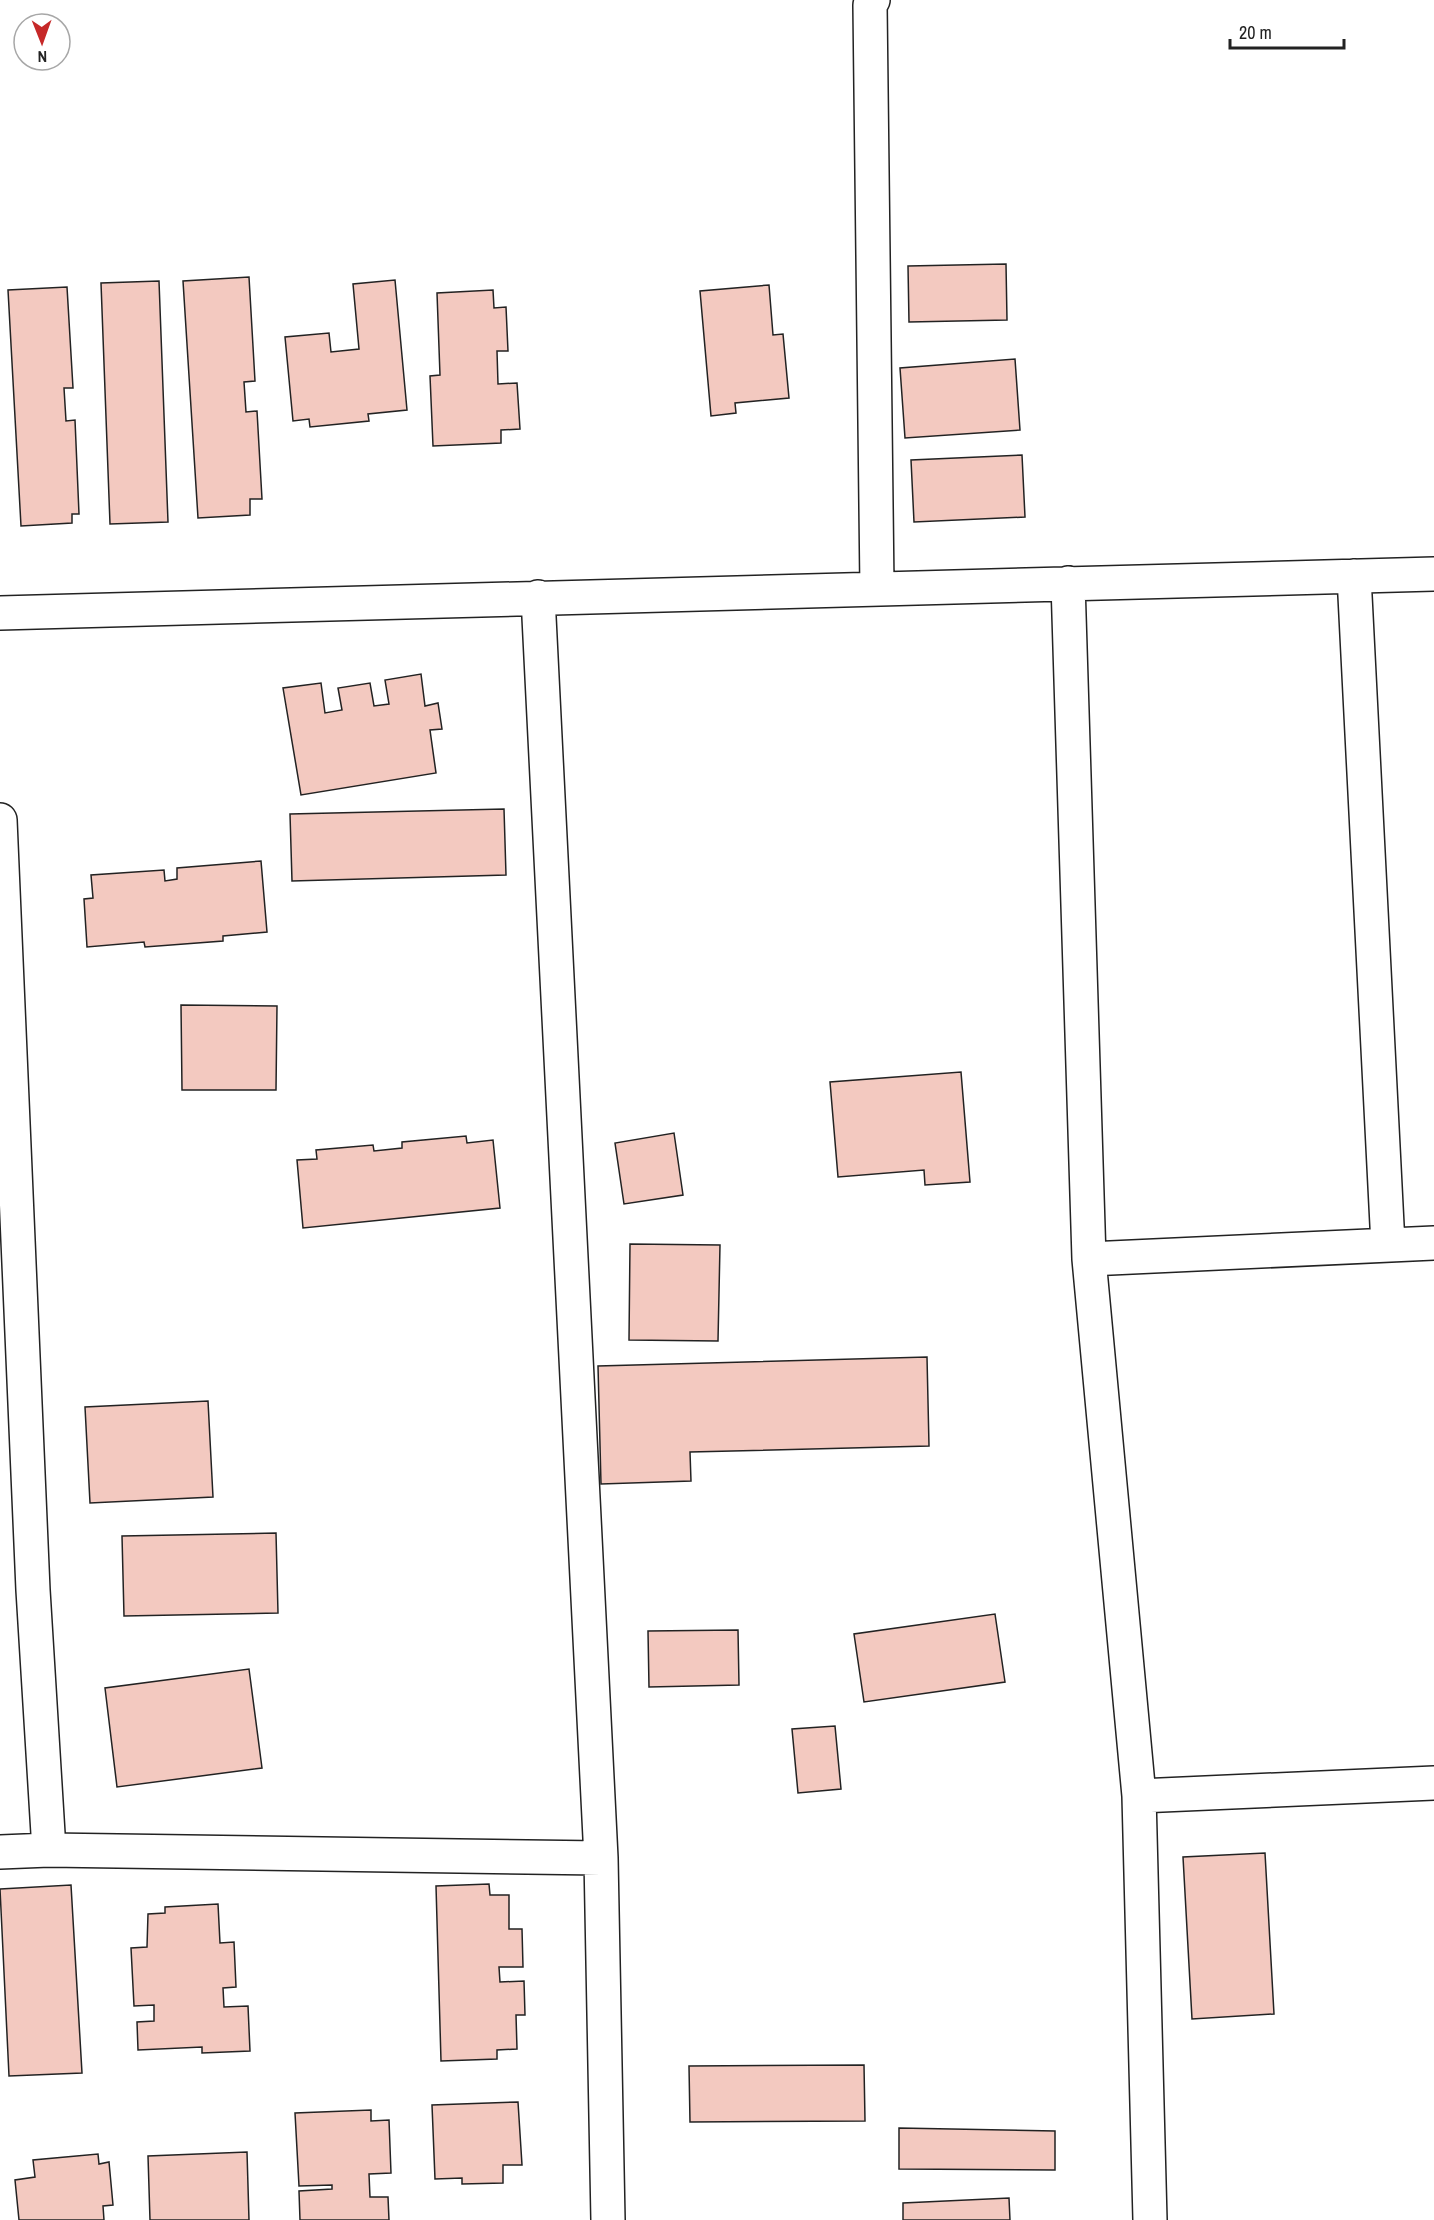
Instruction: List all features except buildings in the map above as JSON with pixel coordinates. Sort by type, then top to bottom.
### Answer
[{"type":"street","points":[[873,0],[870,5],[878,588]]},
{"type":"street","points":[[0,613],[1434,574]]},
{"type":"street","points":[[1354,576],[1388,1245]]},
{"type":"street","points":[[1068,583],[1089,1259],[1139,1797],[1150,2220]]},
{"type":"street","points":[[538,597],[601,1858],[608,2220]]},
{"type":"street","points":[[0,820],[33,1590],[49,1850]]},
{"type":"street","points":[[1089,1259],[1434,1243]]},
{"type":"street","points":[[1139,1797],[1434,1784]]},
{"type":"street","points":[[0,1852],[49,1850],[601,1858]]}]
